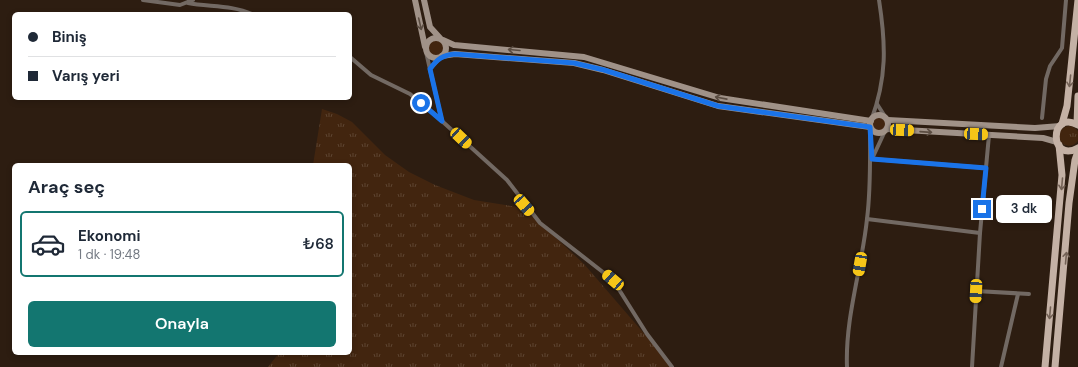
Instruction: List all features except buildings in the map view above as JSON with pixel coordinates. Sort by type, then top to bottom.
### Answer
[{"type":"main road","points":[[1045,367],[1062,175],[1056,136],[1068,106],[1078,0]]},
{"type":"main road","points":[[1061,125],[1069,122],[1078,125],[1078,96]]},
{"type":"main road","points":[[1058,144],[1067,150],[1078,148]]},
{"type":"main road","points":[[1055,367],[1070,203],[1075,160],[1078,151]]},
{"type":"street","points":[[143,0],[180,5],[193,0]]},
{"type":"street","points":[[415,0],[442,121]]},
{"type":"street","points":[[424,0],[430,27],[441,39],[446,48],[442,56],[430,69]]},
{"type":"street","points":[[847,367],[846,356],[852,306],[867,219],[872,159],[870,124],[877,104],[884,73],[884,39],[879,0]]},
{"type":"street","points":[[1042,118],[1046,78],[1050,66],[1062,48],[1066,0]]},
{"type":"street","points":[[188,3],[209,7],[242,10],[247,12]]},
{"type":"street","points":[[426,50],[430,39],[441,39],[454,45],[584,57],[720,98],[870,124],[877,133],[886,130],[1043,138],[1058,144]]},
{"type":"street","points":[[426,50],[433,58],[455,54],[574,63],[604,70],[718,106],[870,124]]},
{"type":"street","points":[[352,59],[371,75],[410,94],[442,121],[506,180],[540,223],[613,280],[669,366]]},
{"type":"street","points":[[872,159],[886,130],[887,119],[877,104]]},
{"type":"street","points":[[870,124],[877,115],[887,119],[1035,128],[1061,125]]},
{"type":"street","points":[[972,367],[980,233],[989,135]]},
{"type":"street","points":[[872,159],[986,168]]},
{"type":"street","points":[[867,219],[980,233]]},
{"type":"street","points":[[976,291],[1030,294]]},
{"type":"street","points":[[1001,367],[1018,294]]},
{"type":"green space","points":[[433,40],[439,40],[444,45],[442,54],[439,56],[433,56],[428,51],[428,45]]},
{"type":"green space","points":[[322,109],[337,114],[352,122],[385,155],[409,172],[435,185],[474,200],[524,208],[584,264],[673,367],[268,367],[277,355],[352,355],[352,163],[313,163]]},
{"type":"green space","points":[[879,116],[886,121],[887,124],[882,131],[879,132],[872,127],[871,124],[876,117]]},
{"type":"green space","points":[[1069,126],[1076,129],[1079,136],[1076,143],[1069,146],[1062,143],[1059,136],[1062,129]]},
{"type":"route","points":[[421,103],[442,121],[430,69],[434,63],[442,56],[446,55],[455,54],[581,64],[718,106],[870,127],[872,159],[986,168],[982,209]]}]
